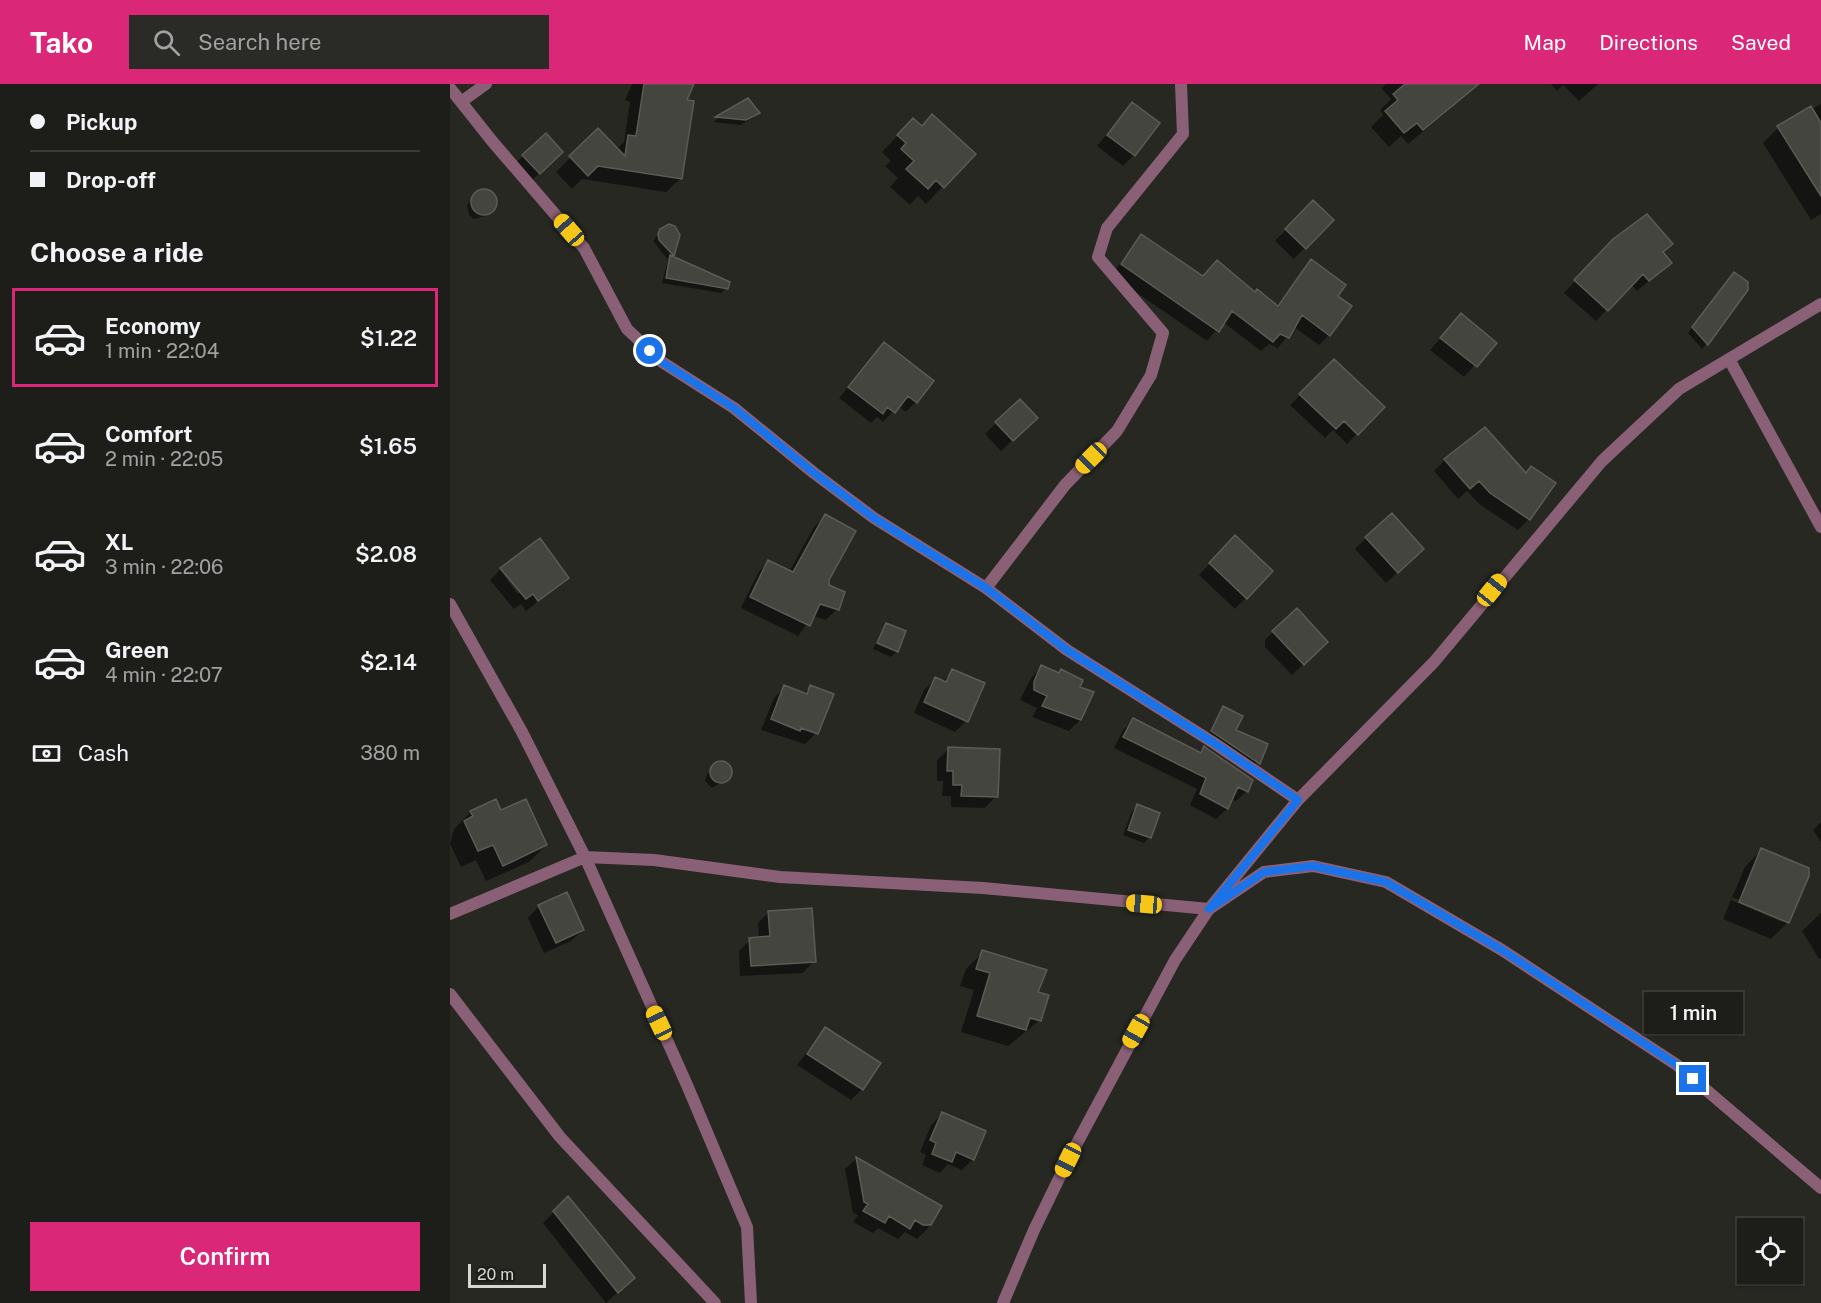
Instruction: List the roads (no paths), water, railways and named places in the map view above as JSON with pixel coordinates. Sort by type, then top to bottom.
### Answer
[{"type":"street","points":[[461,102],[486,84]]},
{"type":"street","points":[[986,588],[1065,485],[1117,431],[1151,375],[1163,333],[1098,257],[1107,228],[1183,134],[1181,84]]},
{"type":"street","points":[[450,88],[584,248],[627,329],[662,362],[734,408],[874,518],[986,588],[1067,650],[1214,743],[1298,800]]},
{"type":"street","points":[[1003,1303],[1034,1230],[1098,1100],[1175,960],[1209,909],[1298,800],[1434,662],[1602,461],[1679,389],[1821,304]]},
{"type":"street","points":[[1729,359],[1821,527]]},
{"type":"street","points":[[450,604],[522,732],[585,857],[687,1084],[747,1227],[752,1303]]},
{"type":"street","points":[[450,914],[585,857],[654,860],[780,877],[983,888],[1209,909],[1264,872],[1313,866],[1386,882],[1502,950],[1677,1065],[1821,1188]]},
{"type":"street","points":[[450,994],[560,1137],[715,1303]]}]
